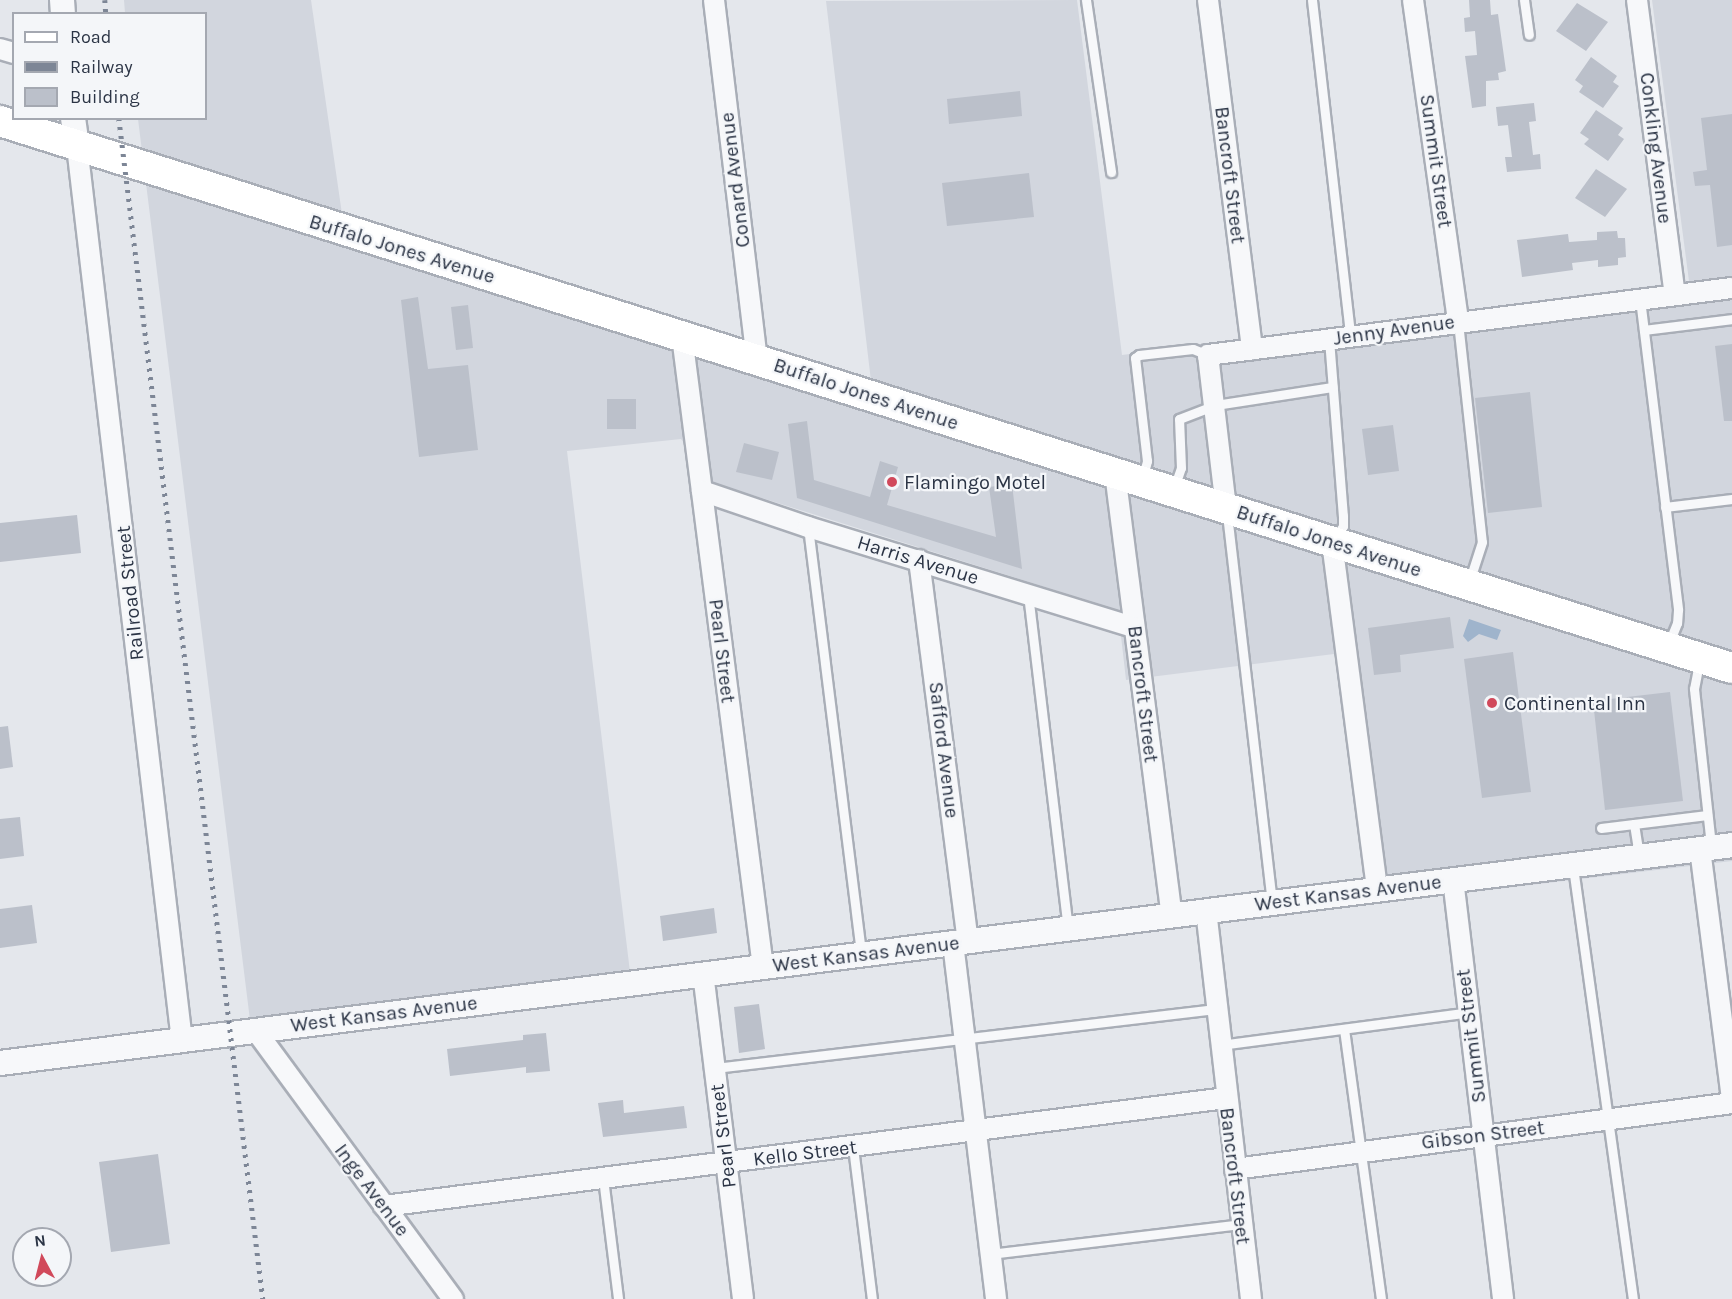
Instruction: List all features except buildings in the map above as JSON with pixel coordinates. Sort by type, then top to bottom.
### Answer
[{"type":"main road","name":"Buffalo Jones Avenue","points":[[0,121],[75,132],[682,336],[1732,668]]},
{"type":"street","name":"Conard Avenue","points":[[714,0],[757,359]]},
{"type":"street","name":"Bancroft Street","points":[[1208,0],[1252,349]]},
{"type":"street","name":"Summit Street","points":[[1413,0],[1458,322]]},
{"type":"street","name":"Conkling Avenue","points":[[1637,0],[1676,295]]},
{"type":"street","name":"Railroad Street","points":[[75,132],[182,1041]]},
{"type":"street","name":"Jenny Avenue","points":[[1208,355],[1732,288]]},
{"type":"street","name":"Pearl Street","points":[[682,336],[763,967]]},
{"type":"street","points":[[1208,355],[1226,508]]},
{"type":"street","name":"Bancroft Street","points":[[1128,477],[1134,627],[1172,915]]},
{"type":"street","name":"Harris Avenue","points":[[702,491],[808,527],[1134,627]]},
{"type":"street","points":[[1332,542],[1377,889]]},
{"type":"street","name":"Safford Avenue","points":[[919,560],[961,942],[965,1039],[996,1299]]},
{"type":"street","name":"West Kansas Avenue","points":[[0,1063],[1714,847]]},
{"type":"street","points":[[1714,847],[1732,1098]]},
{"type":"street","name":"Summit Street","points":[[1453,879],[1503,1299]]},
{"type":"street","name":"Bancroft Street","points":[[1206,910],[1251,1299]]},
{"type":"street","name":"Pearl Street","points":[[703,973],[743,1299]]},
{"type":"street","name":"Inge Avenue","points":[[256,1031],[453,1299]]},
{"type":"street","name":"Kello Street","points":[[384,1206],[976,1132],[1226,1098]]},
{"type":"street","name":"Gibson Street","points":[[1235,1169],[1483,1134],[1732,1103]]},
{"type":"lane","points":[[1086,0],[1111,172]]},
{"type":"lane","points":[[1312,0],[1350,336]]},
{"type":"lane","points":[[1524,0],[1529,35]]},
{"type":"lane","points":[[1640,299],[1678,610],[1677,623],[1668,648]]},
{"type":"lane","points":[[1644,330],[1732,319]]},
{"type":"lane","points":[[1458,322],[1482,542],[1468,585]]},
{"type":"lane","points":[[1329,339],[1343,516],[1343,526],[1332,542]]},
{"type":"lane","points":[[1128,477],[1147,461],[1135,358],[1139,355],[1193,349],[1208,355]]},
{"type":"lane","points":[[1173,492],[1181,468],[1179,419],[1215,405],[1333,387]]},
{"type":"lane","points":[[1665,507],[1732,499]]},
{"type":"lane","points":[[1226,508],[1272,902]]},
{"type":"lane","points":[[808,527],[861,955]]},
{"type":"lane","points":[[1028,594],[1068,928]]},
{"type":"lane","points":[[1701,658],[1694,689],[1707,815],[1714,847]]},
{"type":"lane","points":[[1601,828],[1707,815]]},
{"type":"lane","points":[[1634,824],[1639,856]]},
{"type":"lane","points":[[1573,864],[1633,1299]]},
{"type":"lane","points":[[715,1068],[1216,1009]]},
{"type":"lane","points":[[1220,1045],[1468,1012]]},
{"type":"lane","points":[[1344,1029],[1381,1299]]},
{"type":"lane","points":[[853,1147],[872,1299]]},
{"type":"lane","points":[[603,1178],[618,1299]]},
{"type":"lane","points":[[990,1254],[1242,1224]]},
{"type":"shaded area","points":[[124,0],[311,0],[342,214],[871,381],[826,1],[1077,0],[1122,355],[1689,281],[1652,0],[1732,0],[1732,861],[1388,902],[1358,651],[1126,680],[1118,610],[714,483],[681,439],[567,451],[630,972],[250,1020],[138,120],[207,120],[207,12],[125,12]]},
{"type":"water","points":[[1469,619],[1501,630],[1497,640],[1479,634],[1468,642],[1463,636]]},
{"type":"railway","points":[[105,0],[106,12]]},
{"type":"railway","points":[[119,120],[263,1299]]},
{"type":"place","name":"Flamingo Motel","points":[[892,482]]},
{"type":"place","name":"Continental Inn","points":[[1492,703]]}]
